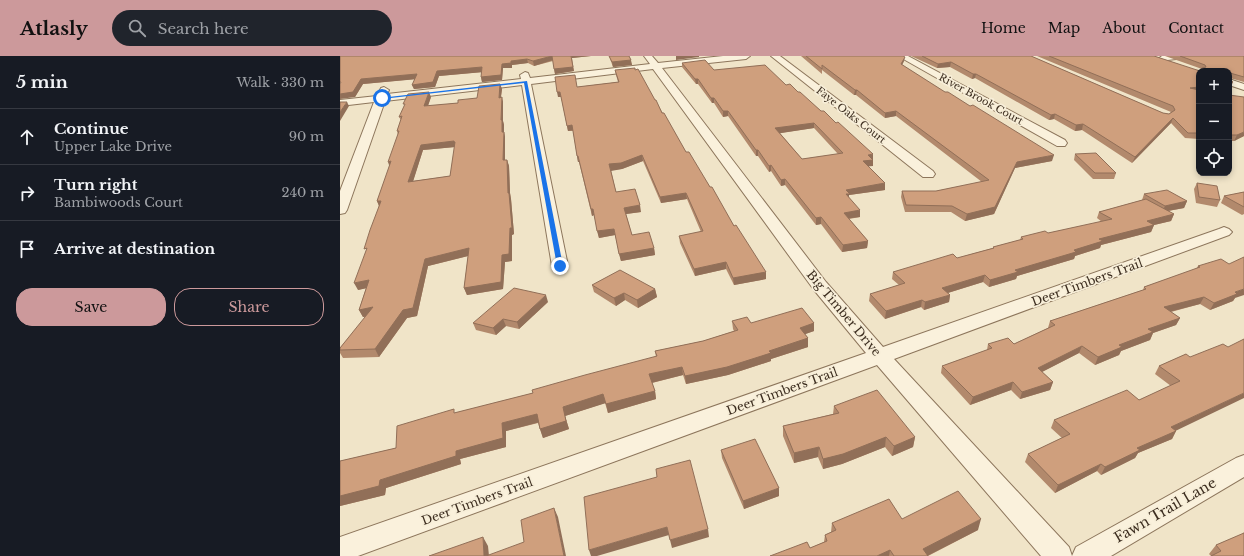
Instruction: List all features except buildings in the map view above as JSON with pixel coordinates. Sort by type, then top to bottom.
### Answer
[{"type":"street","points":[[340,95],[383,94],[525,78],[690,56]]},
{"type":"street","points":[[651,61],[746,56]]},
{"type":"street","name":"Faye Oaks Court","points":[[775,56],[928,174]]},
{"type":"street","name":"River Brook Court","points":[[902,56],[1061,143]]},
{"type":"street","points":[[1157,57],[1176,60]]},
{"type":"street","name":"Big Timber Drive","points":[[651,61],[820,286],[880,356],[1059,556]]},
{"type":"street","points":[[525,78],[560,266]]},
{"type":"street","points":[[1232,83],[1244,87]]},
{"type":"street","points":[[340,103],[383,94]]},
{"type":"street","points":[[340,210],[383,94]]},
{"type":"street","name":"Deer Timbers Trail","points":[[340,550],[1224,232]]},
{"type":"street","name":"Fawn Trail Lane","points":[[1086,556],[1244,465]]},
{"type":"route","points":[[382,98],[526,81],[560,266]]}]
